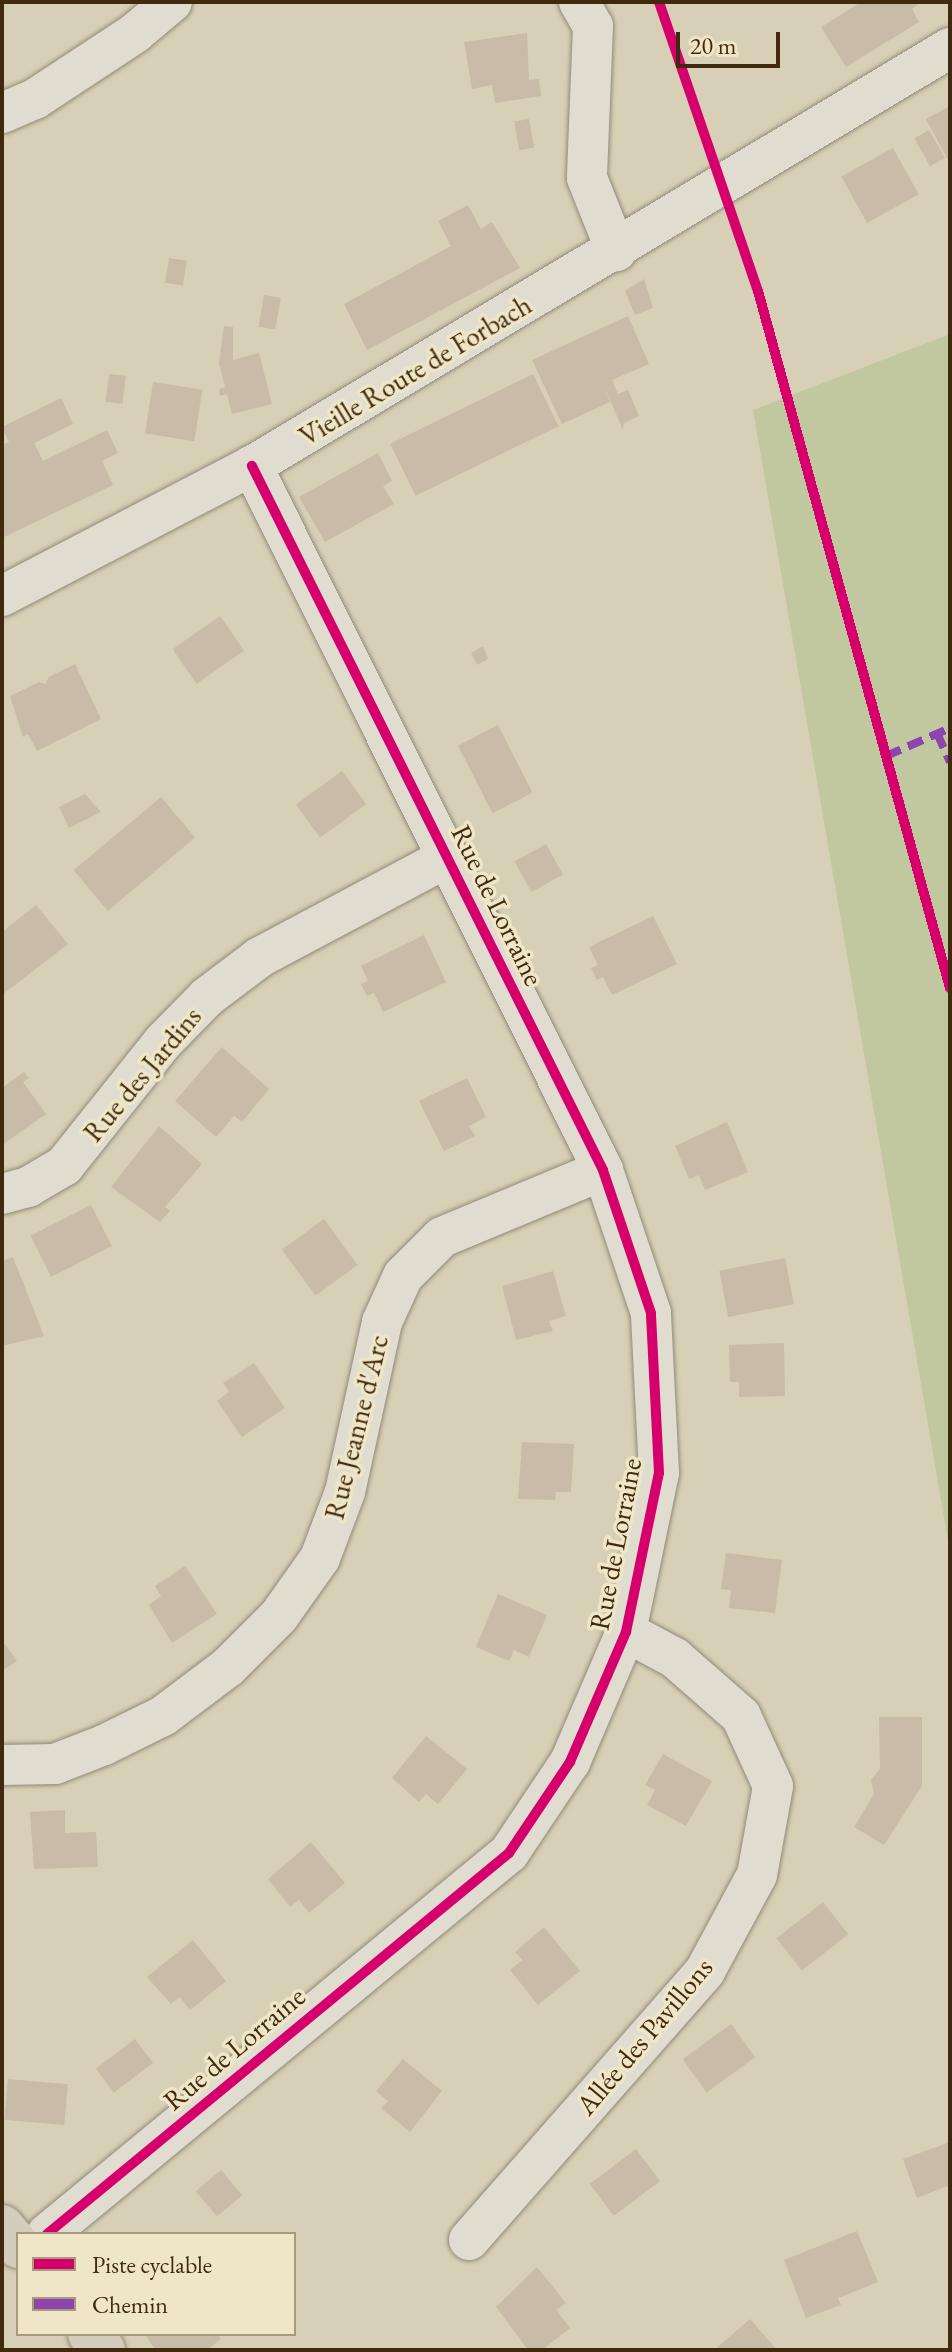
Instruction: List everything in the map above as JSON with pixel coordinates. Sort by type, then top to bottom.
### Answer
[{"type":"main road","points":[[2,2227],[16,2244]]},
{"type":"street","points":[[2,113],[35,99],[135,33],[172,2]]},
{"type":"street","points":[[579,2],[593,26],[587,178],[616,251]]},
{"type":"street","name":"Vieille Route de Forbach","points":[[2,596],[252,466],[616,251],[950,48]]},
{"type":"street","name":"Rue de Lorraine","points":[[49,2232],[509,1853],[570,1762],[626,1632],[659,1473],[652,1327],[603,1170],[252,466]]},
{"type":"street","name":"Rue des Jardins","points":[[2,1194],[28,1187],[64,1166],[163,1042],[207,997],[260,957],[448,857]]},
{"type":"street","name":"Rue Jeanne d'Arc","points":[[2,1765],[55,1764],[104,1745],[163,1716],[228,1667],[279,1616],[320,1558],[345,1492],[382,1322],[403,1276],[442,1237],[603,1170]]},
{"type":"street","name":"Allée des Pavillons","points":[[469,2240],[705,1971],[757,1875],[773,1786],[741,1716],[675,1658],[626,1632]]},
{"type":"green space","points":[[950,334],[950,1552],[753,410]]},
{"type":"building","points":[[861,2],[921,2],[912,9],[919,22],[846,67],[821,27]]},
{"type":"building","points":[[527,33],[529,80],[539,79],[541,96],[495,103],[492,85],[472,89],[464,42]]},
{"type":"building","points":[[950,106],[950,164],[926,119]]},
{"type":"building","points":[[529,119],[534,148],[519,150],[514,122]]},
{"type":"building","points":[[929,130],[945,158],[930,166],[914,138]]},
{"type":"building","points":[[893,148],[919,194],[867,223],[841,177]]},
{"type":"building","points":[[468,205],[481,229],[492,222],[520,268],[367,350],[344,304],[451,246],[438,221]]},
{"type":"building","points":[[169,258],[187,261],[183,286],[165,283]]},
{"type":"building","points":[[644,279],[653,308],[635,315],[625,291]]},
{"type":"building","points":[[264,295],[281,298],[275,329],[258,327]]},
{"type":"building","points":[[628,316],[649,364],[612,380],[618,394],[628,390],[639,416],[624,423],[623,430],[603,384],[610,402],[562,424],[532,360]]},
{"type":"building","points":[[224,326],[233,327],[233,360],[259,353],[272,404],[232,414],[227,394],[220,396],[219,389],[225,387],[219,363]]},
{"type":"building","points":[[109,374],[126,376],[122,404],[106,402]]},
{"type":"building","points":[[533,374],[558,426],[416,496],[390,444]]},
{"type":"building","points":[[153,382],[202,390],[194,441],[145,433]]},
{"type":"building","points":[[61,398],[73,424],[34,443],[43,461],[107,430],[118,453],[102,461],[113,485],[2,538],[2,445],[9,442],[2,427]]},
{"type":"building","points":[[378,453],[392,481],[383,486],[394,504],[325,542],[299,497]]},
{"type":"building","points":[[220,616],[244,650],[197,684],[172,649]]},
{"type":"building","points":[[483,646],[488,659],[477,665],[471,653]]},
{"type":"building","points":[[75,664],[101,719],[37,751],[28,734],[23,737],[10,696],[39,682],[45,684],[49,677]]},
{"type":"building","points":[[498,725],[533,793],[492,813],[458,745]]},
{"type":"building","points":[[342,771],[366,804],[320,838],[296,805]]},
{"type":"building","points":[[85,794],[101,812],[69,828],[59,807]]},
{"type":"building","points":[[161,797],[195,838],[108,911],[74,870]]},
{"type":"building","points":[[546,844],[563,875],[531,892],[515,861]]},
{"type":"building","points":[[36,905],[68,944],[2,995],[2,932]]},
{"type":"building","points":[[653,916],[677,964],[612,995],[603,977],[597,980],[591,968],[598,965],[589,947]]},
{"type":"building","points":[[424,935],[446,982],[383,1012],[374,993],[367,996],[361,984],[368,981],[361,966]]},
{"type":"building","points":[[222,1047],[269,1089],[242,1122],[234,1116],[216,1137],[175,1101]]},
{"type":"building","points":[[24,1072],[29,1078],[23,1082],[46,1114],[2,1145],[2,1088]]},
{"type":"building","points":[[467,1078],[486,1117],[469,1126],[475,1136],[444,1151],[419,1101]]},
{"type":"building","points":[[727,1122],[748,1172],[705,1190],[699,1175],[689,1179],[675,1146]]},
{"type":"building","points":[[159,1126],[202,1164],[165,1207],[170,1211],[160,1222],[111,1187]]},
{"type":"building","points":[[91,1205],[112,1246],[51,1277],[30,1236]]},
{"type":"building","points":[[324,1219],[358,1265],[315,1296],[282,1250]]},
{"type":"building","points":[[13,1257],[44,1336],[2,1346],[2,1261]]},
{"type":"building","points":[[785,1258],[794,1304],[728,1317],[719,1271]]},
{"type":"building","points":[[553,1271],[566,1316],[549,1321],[553,1331],[516,1340],[502,1286]]},
{"type":"building","points":[[784,1343],[785,1396],[739,1397],[739,1382],[730,1382],[729,1345]]},
{"type":"building","points":[[254,1363],[285,1408],[242,1437],[217,1401],[229,1392],[223,1383]]},
{"type":"building","points":[[522,1442],[574,1444],[571,1492],[556,1492],[555,1500],[518,1499]]},
{"type":"building","points":[[726,1553],[782,1560],[775,1613],[729,1608],[731,1590],[721,1589]]},
{"type":"building","points":[[185,1566],[217,1614],[172,1643],[149,1605],[161,1596],[155,1586]]},
{"type":"building","points":[[498,1594],[547,1615],[529,1657],[514,1650],[509,1661],[476,1647]]},
{"type":"building","points":[[2,1640],[17,1661],[2,1671]]},
{"type":"building","points":[[879,1717],[922,1717],[922,1786],[884,1845],[854,1827],[874,1794],[871,1780],[880,1769]]},
{"type":"building","points":[[426,1736],[467,1769],[438,1804],[426,1794],[419,1802],[392,1778]]},
{"type":"building","points":[[663,1754],[712,1781],[686,1826],[647,1805],[655,1790],[645,1785]]},
{"type":"building","points":[[65,1810],[65,1833],[96,1832],[98,1867],[34,1869],[30,1812]]},
{"type":"building","points":[[311,1842],[345,1883],[309,1913],[299,1900],[290,1907],[268,1879]]},
{"type":"building","points":[[823,1902],[848,1934],[802,1971],[777,1938]]},
{"type":"building","points":[[544,1927],[580,1971],[538,2005],[510,1970],[522,1960],[515,1952]]},
{"type":"building","points":[[193,1940],[226,1981],[190,2010],[180,1997],[171,2004],[147,1977]]},
{"type":"building","points":[[731,2024],[755,2057],[707,2092],[682,2059]]},
{"type":"building","points":[[135,2039],[153,2063],[114,2092],[96,2068]]},
{"type":"building","points":[[403,2059],[442,2091],[410,2132],[381,2108],[388,2101],[376,2091]]},
{"type":"building","points":[[8,2079],[68,2084],[64,2125],[4,2120]]},
{"type":"building","points":[[950,2142],[950,2185],[917,2198],[903,2159]]},
{"type":"building","points":[[636,2149],[660,2181],[614,2216],[590,2184]]},
{"type":"building","points":[[221,2170],[242,2195],[217,2216],[196,2191]]},
{"type":"building","points":[[857,2231],[878,2282],[838,2298],[841,2305],[806,2318],[784,2260]]},
{"type":"building","points":[[537,2267],[566,2303],[556,2310],[570,2328],[542,2350],[528,2350],[496,2307]]},
{"type":"building","points":[[750,2319],[777,2350],[714,2350]]},
{"type":"building","points":[[146,2336],[219,2336],[221,2339],[207,2350],[155,2350]]},
{"type":"marked path","points":[[886,756],[950,728]]},
{"type":"marked path","points":[[937,733],[950,762]]},
{"type":"cycle path","points":[[659,2],[758,291],[950,988]]},
{"type":"cycle path","points":[[49,2232],[509,1853],[570,1762],[626,1632],[659,1473],[651,1313],[603,1170],[252,466]]}]
